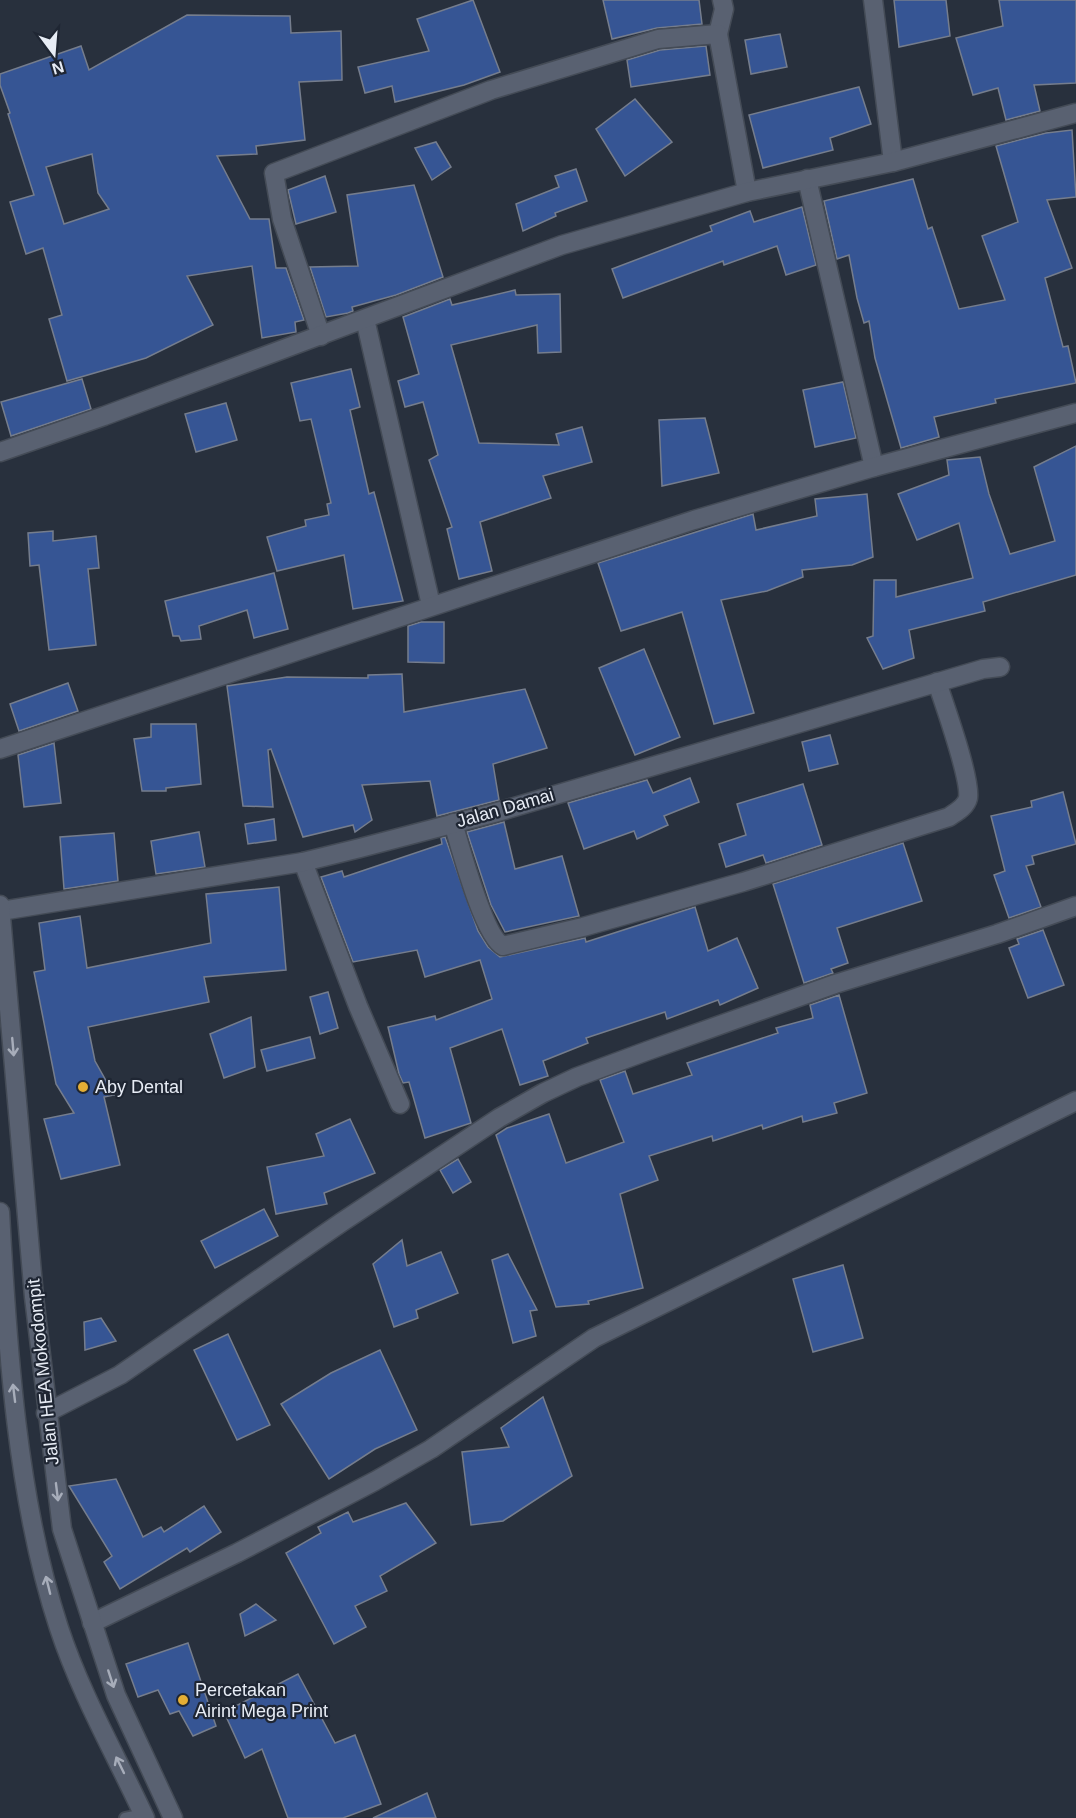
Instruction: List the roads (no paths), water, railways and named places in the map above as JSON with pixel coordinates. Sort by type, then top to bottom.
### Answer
[{"type":"street","points":[[722,0],[724,9],[718,34],[747,192]]},
{"type":"street","points":[[873,0],[893,162]]},
{"type":"street","points":[[321,336],[282,219],[274,173],[491,90],[658,39],[718,34]]},
{"type":"street","points":[[0,452],[365,320],[562,245],[747,192],[893,162],[1076,113]]},
{"type":"street","points":[[807,179],[874,467]]},
{"type":"street","points":[[365,320],[431,605]]},
{"type":"street","points":[[0,749],[694,520],[874,467],[1076,413]]},
{"type":"street","name":"Jalan Damai","points":[[1,911],[303,861],[453,824],[937,681],[1000,667]]},
{"type":"street","points":[[453,824],[482,914],[496,943],[503,946],[573,930],[743,882],[949,817],[961,809],[968,799],[966,780],[937,681]]},
{"type":"street","points":[[303,861],[358,1006],[400,1104]]},
{"type":"street","name":"Jalan HEA Mokodompit","points":[[0,905],[46,1413],[62,1529],[116,1695],[172,1818]]},
{"type":"street","points":[[46,1413],[120,1375],[342,1222],[499,1118],[543,1093],[627,1058],[834,984],[997,934],[1076,906]]},
{"type":"street","points":[[92,1623],[237,1553],[375,1481],[431,1449],[594,1338],[1076,1101]]},
{"type":"street","name":"Jalan HEA Mokodompit","points":[[0,1212],[3,1267],[23,1464],[39,1551],[53,1606],[91,1709],[144,1816]]},
{"type":"street","points":[[3,1267],[32,1258]]},
{"type":"lane","points":[[125,1818],[144,1816]]},
{"type":"place","name":"Aby Dental","points":[[83,1087]]},
{"type":"place","name":"Percetakan Airint Mega Print","points":[[183,1700]]}]
